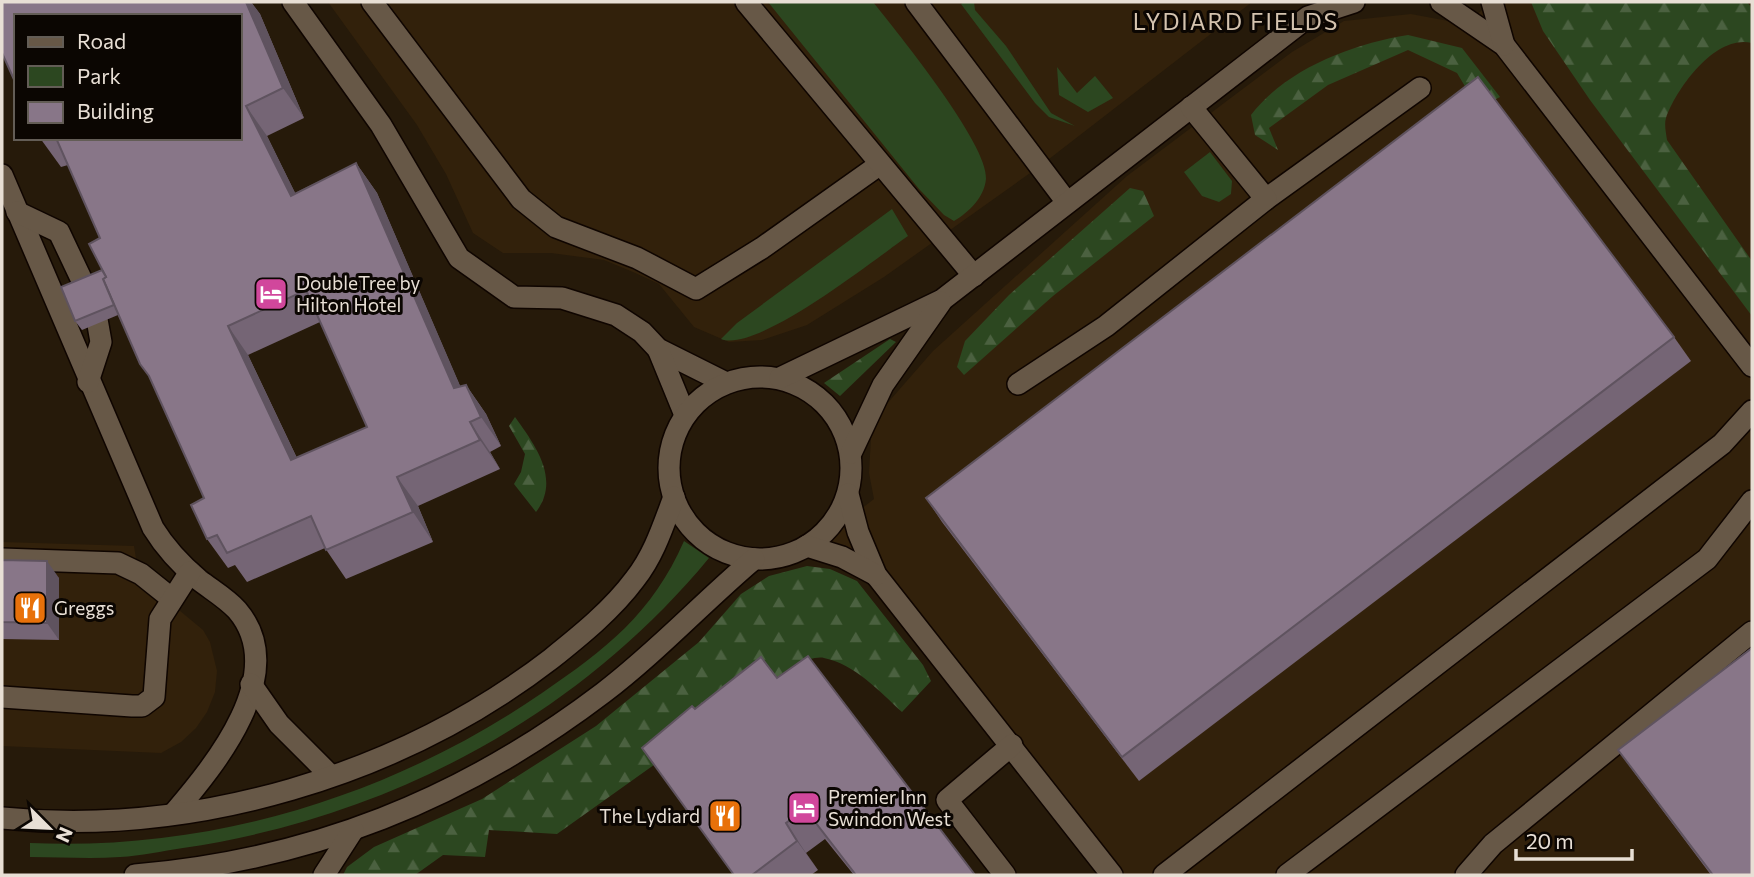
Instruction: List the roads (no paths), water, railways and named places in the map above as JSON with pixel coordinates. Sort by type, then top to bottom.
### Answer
[{"type":"street","points":[[293,2],[382,125],[459,258],[514,298],[562,298],[588,305],[629,322],[658,349],[726,383]]},
{"type":"street","points":[[372,2],[521,199],[556,227],[637,258],[696,289],[762,248],[879,165]]},
{"type":"street","points":[[746,2],[974,276]]},
{"type":"street","points":[[916,2],[1066,201]]},
{"type":"street","points":[[780,378],[942,300],[1313,9],[1354,2]]},
{"type":"street","points":[[1441,2],[1504,45],[1752,366]]},
{"type":"street","points":[[1493,2],[1504,45]]},
{"type":"street","points":[[1018,384],[1106,326],[1266,199],[1420,88]]},
{"type":"street","points":[[1191,107],[1266,199]]},
{"type":"street","points":[[2,175],[88,382],[153,528],[167,550],[190,572],[226,599],[246,621],[255,643],[251,684],[232,740],[174,813]]},
{"type":"street","points":[[17,212],[59,232],[95,308],[101,342],[88,382]]},
{"type":"street","points":[[851,453],[843,427],[827,405],[806,388],[780,378],[753,376],[726,383],[703,396],[685,415],[674,437],[669,462],[674,498],[692,530],[710,545],[731,555],[754,559],[775,558],[807,546],[828,529],[840,513],[848,494],[851,453],[883,385],[942,300]]},
{"type":"street","points":[[658,349],[685,415]]},
{"type":"street","points":[[1164,875],[1721,444],[1752,411]]},
{"type":"street","points":[[848,494],[858,532],[876,575],[1112,875]]},
{"type":"street","points":[[2,818],[82,821],[174,813],[240,801],[331,776],[452,723],[517,685],[607,612],[636,579],[659,538],[674,498]]},
{"type":"street","points":[[1287,875],[1707,559],[1752,501]]},
{"type":"street","points":[[807,546],[842,557],[876,575]]},
{"type":"street","points":[[2,559],[118,563],[141,574],[171,598]]},
{"type":"street","points":[[135,875],[230,870],[353,830],[479,774],[542,736],[604,692],[754,559]]},
{"type":"street","points":[[2,697],[132,706],[149,702],[154,697],[160,619],[190,572]]},
{"type":"street","points":[[1466,875],[1493,844],[1752,632]]},
{"type":"street","points":[[251,684],[279,724],[331,776]]},
{"type":"street","points":[[1005,875],[947,800],[1012,745]]},
{"type":"street","points":[[324,875],[353,830]]},
{"type":"place","name":"DoubleTree by Hilton Hotel","points":[[271,294]]},
{"type":"place","name":"Greggs","points":[[30,608]]},
{"type":"place","name":"Premier Inn Swindon West","points":[[804,808]]},
{"type":"place","name":"The Lydiard","points":[[725,816]]},
{"type":"district","name":"LYDIARD FIELDS","points":[[1236,22]]}]
